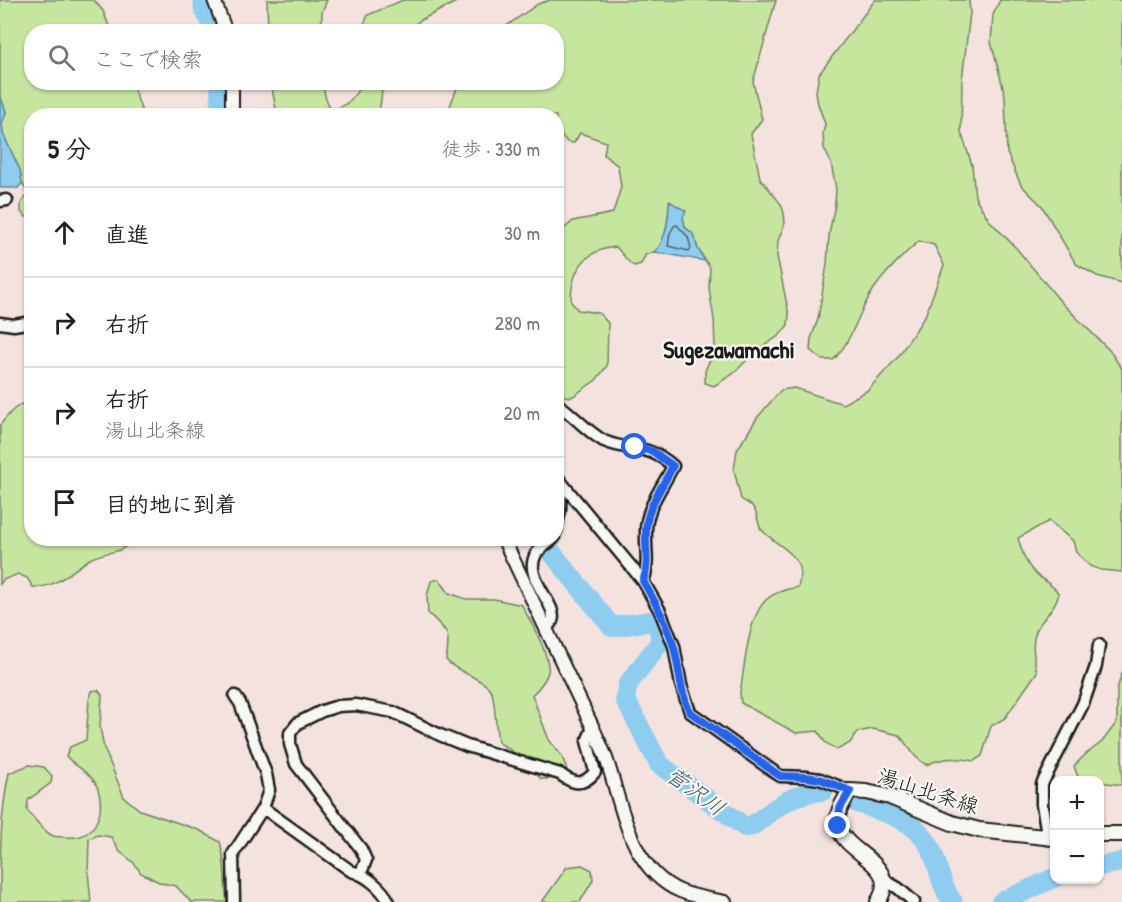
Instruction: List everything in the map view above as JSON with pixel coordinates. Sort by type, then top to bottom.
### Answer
[{"type":"main road","name":"湯山北条線","points":[[884,880],[878,869],[844,837],[838,826],[840,808],[850,791],[890,797],[952,823],[979,830],[1050,838]]},
{"type":"main road","points":[[1104,834],[1122,834]]},
{"type":"main road","points":[[878,902],[885,888],[884,880]]},
{"type":"street","points":[[214,0],[223,24]]},
{"type":"street","points":[[232,90],[232,108]]},
{"type":"street","points":[[0,323],[14,325],[24,323]]},
{"type":"street","points":[[564,409],[602,440],[618,446],[652,451],[673,466],[650,510],[647,521],[646,573],[643,581]]},
{"type":"street","points":[[564,485],[643,581],[660,611],[674,646],[685,702],[690,712],[780,776],[820,779],[850,791]]},
{"type":"street","points":[[507,546],[593,728],[605,757],[631,840],[642,858],[659,876],[679,891],[725,902]]},
{"type":"street","points":[[546,546],[536,555],[532,565],[534,575],[553,615],[552,622],[546,629]]},
{"type":"street","points":[[1050,834],[1042,804],[1042,784],[1083,704],[1096,666],[1099,645]]},
{"type":"street","points":[[234,902],[233,855],[263,808],[269,790],[266,774],[240,703],[235,696]]},
{"type":"street","points":[[361,873],[366,860],[361,849],[296,764],[290,744],[290,734],[298,723],[338,706],[374,707],[393,712],[458,742],[560,774],[570,782],[582,783],[595,772],[587,741],[593,728]]},
{"type":"street","points":[[263,808],[351,871],[361,873],[385,894],[389,902]]},
{"type":"street","points":[[884,880],[898,888],[914,902]]},
{"type":"green space","points":[[0,0],[94,0],[103,11],[108,24],[24,24],[24,90],[134,90],[141,108],[24,108],[24,186],[20,170],[3,134],[2,124],[6,112],[0,95]]},
{"type":"green space","points":[[267,0],[327,0],[322,12],[321,24],[268,24]]},
{"type":"green space","points":[[403,0],[460,0],[415,24],[364,24],[368,15]]},
{"type":"green space","points":[[550,0],[776,0],[753,82],[762,119],[751,134],[760,178],[781,204],[784,213],[785,223],[778,241],[777,256],[789,315],[788,325],[779,336],[758,349],[733,374],[714,386],[705,383],[705,371],[715,348],[709,288],[710,268],[698,249],[693,234],[685,227],[683,217],[670,201],[662,242],[655,251],[646,254],[641,264],[634,266],[616,247],[595,252],[577,272],[571,302],[578,310],[599,313],[608,323],[607,366],[596,380],[572,397],[564,396],[564,229],[573,221],[613,213],[621,187],[618,166],[604,155],[606,142],[580,133],[574,143],[567,142],[564,138],[564,108],[450,108],[450,106],[456,90],[564,90],[564,24],[509,24],[538,4]]},
{"type":"green space","points":[[875,0],[969,0],[970,13],[962,80],[961,132],[972,165],[975,197],[989,220],[1017,249],[1061,302],[1110,351],[1122,369],[1122,572],[1101,570],[1090,566],[1076,552],[1073,541],[1049,521],[1018,538],[1030,568],[1059,594],[1035,635],[1034,653],[1037,672],[1005,718],[991,726],[982,756],[974,761],[950,758],[926,765],[916,757],[899,735],[873,729],[857,732],[850,743],[837,750],[825,742],[818,731],[796,733],[741,703],[740,693],[745,657],[751,630],[760,607],[767,599],[781,591],[798,587],[800,576],[799,566],[795,559],[761,529],[755,509],[741,499],[734,470],[737,450],[757,418],[781,390],[794,388],[843,404],[868,390],[898,357],[925,316],[944,265],[934,245],[919,241],[877,285],[845,345],[833,360],[822,360],[810,350],[818,319],[827,264],[836,189],[831,163],[824,148],[825,124],[816,92],[819,74]]},
{"type":"green space","points":[[1000,0],[1122,0],[1122,283],[1097,276],[1076,264],[1042,206],[1021,185],[1007,153],[1005,95],[991,42],[993,15]]},
{"type":"green space","points":[[272,90],[324,90],[330,108],[276,108]]},
{"type":"green space","points":[[358,90],[382,90],[380,108],[337,108],[346,104]]},
{"type":"green space","points":[[24,200],[24,215],[21,212],[21,203]]},
{"type":"green space","points":[[24,403],[24,546],[126,546],[120,550],[93,557],[63,578],[41,587],[33,587],[27,578],[18,574],[3,580],[0,584],[0,425],[17,407]]},
{"type":"green space","points":[[439,579],[449,593],[466,599],[494,599],[522,605],[543,647],[548,665],[546,679],[532,695],[549,740],[562,756],[567,770],[550,779],[541,779],[518,755],[498,742],[492,693],[484,684],[446,660],[448,637],[428,613],[427,596],[431,581]]},
{"type":"green space","points":[[1122,673],[1122,785],[1104,783],[1104,776],[1078,776],[1074,766],[1102,742],[1117,722],[1117,689]]},
{"type":"green space","points":[[98,690],[102,695],[100,727],[104,748],[124,797],[140,810],[199,830],[220,842],[227,902],[191,902],[176,886],[161,883],[141,873],[133,862],[119,851],[111,837],[98,835],[89,839],[88,872],[91,902],[0,902],[2,821],[9,773],[29,765],[44,767],[52,776],[51,783],[28,800],[27,810],[49,834],[77,837],[85,834],[96,823],[100,798],[96,783],[66,756],[70,747],[86,740],[89,700],[92,691]]},
{"type":"green space","points":[[582,865],[592,870],[593,880],[580,902],[542,902],[567,867]]},
{"type":"water","points":[[0,95],[6,112],[2,124],[3,134],[20,170],[22,183],[18,188],[0,188]]},
{"type":"water","points":[[669,201],[686,211],[683,217],[685,227],[693,234],[705,261],[655,252],[665,234]]},
{"type":"waterway","name":"菅沢川","points":[[203,0],[204,9],[212,24]]},
{"type":"waterway","name":"菅沢川","points":[[220,90],[221,108]]},
{"type":"waterway","name":"菅沢川","points":[[548,546],[612,627],[650,621],[658,626],[661,641],[628,684],[625,699],[659,764],[745,827],[752,826],[793,798],[802,794],[823,791]]},
{"type":"waterway","name":"菅沢川","points":[[855,802],[903,820],[922,835],[935,859],[944,887],[953,902]]},
{"type":"waterway","name":"菅沢川","points":[[1104,865],[1122,862]]},
{"type":"waterway","name":"菅沢川","points":[[1001,902],[1050,880]]},
{"type":"district","name":"Sugezawamachi","points":[[729,350]]},
{"type":"route","points":[[635,447],[652,451],[673,466],[650,510],[647,521],[646,573],[643,581],[667,626],[674,646],[685,702],[690,712],[780,776],[820,779],[850,791],[840,808],[838,826]]}]
